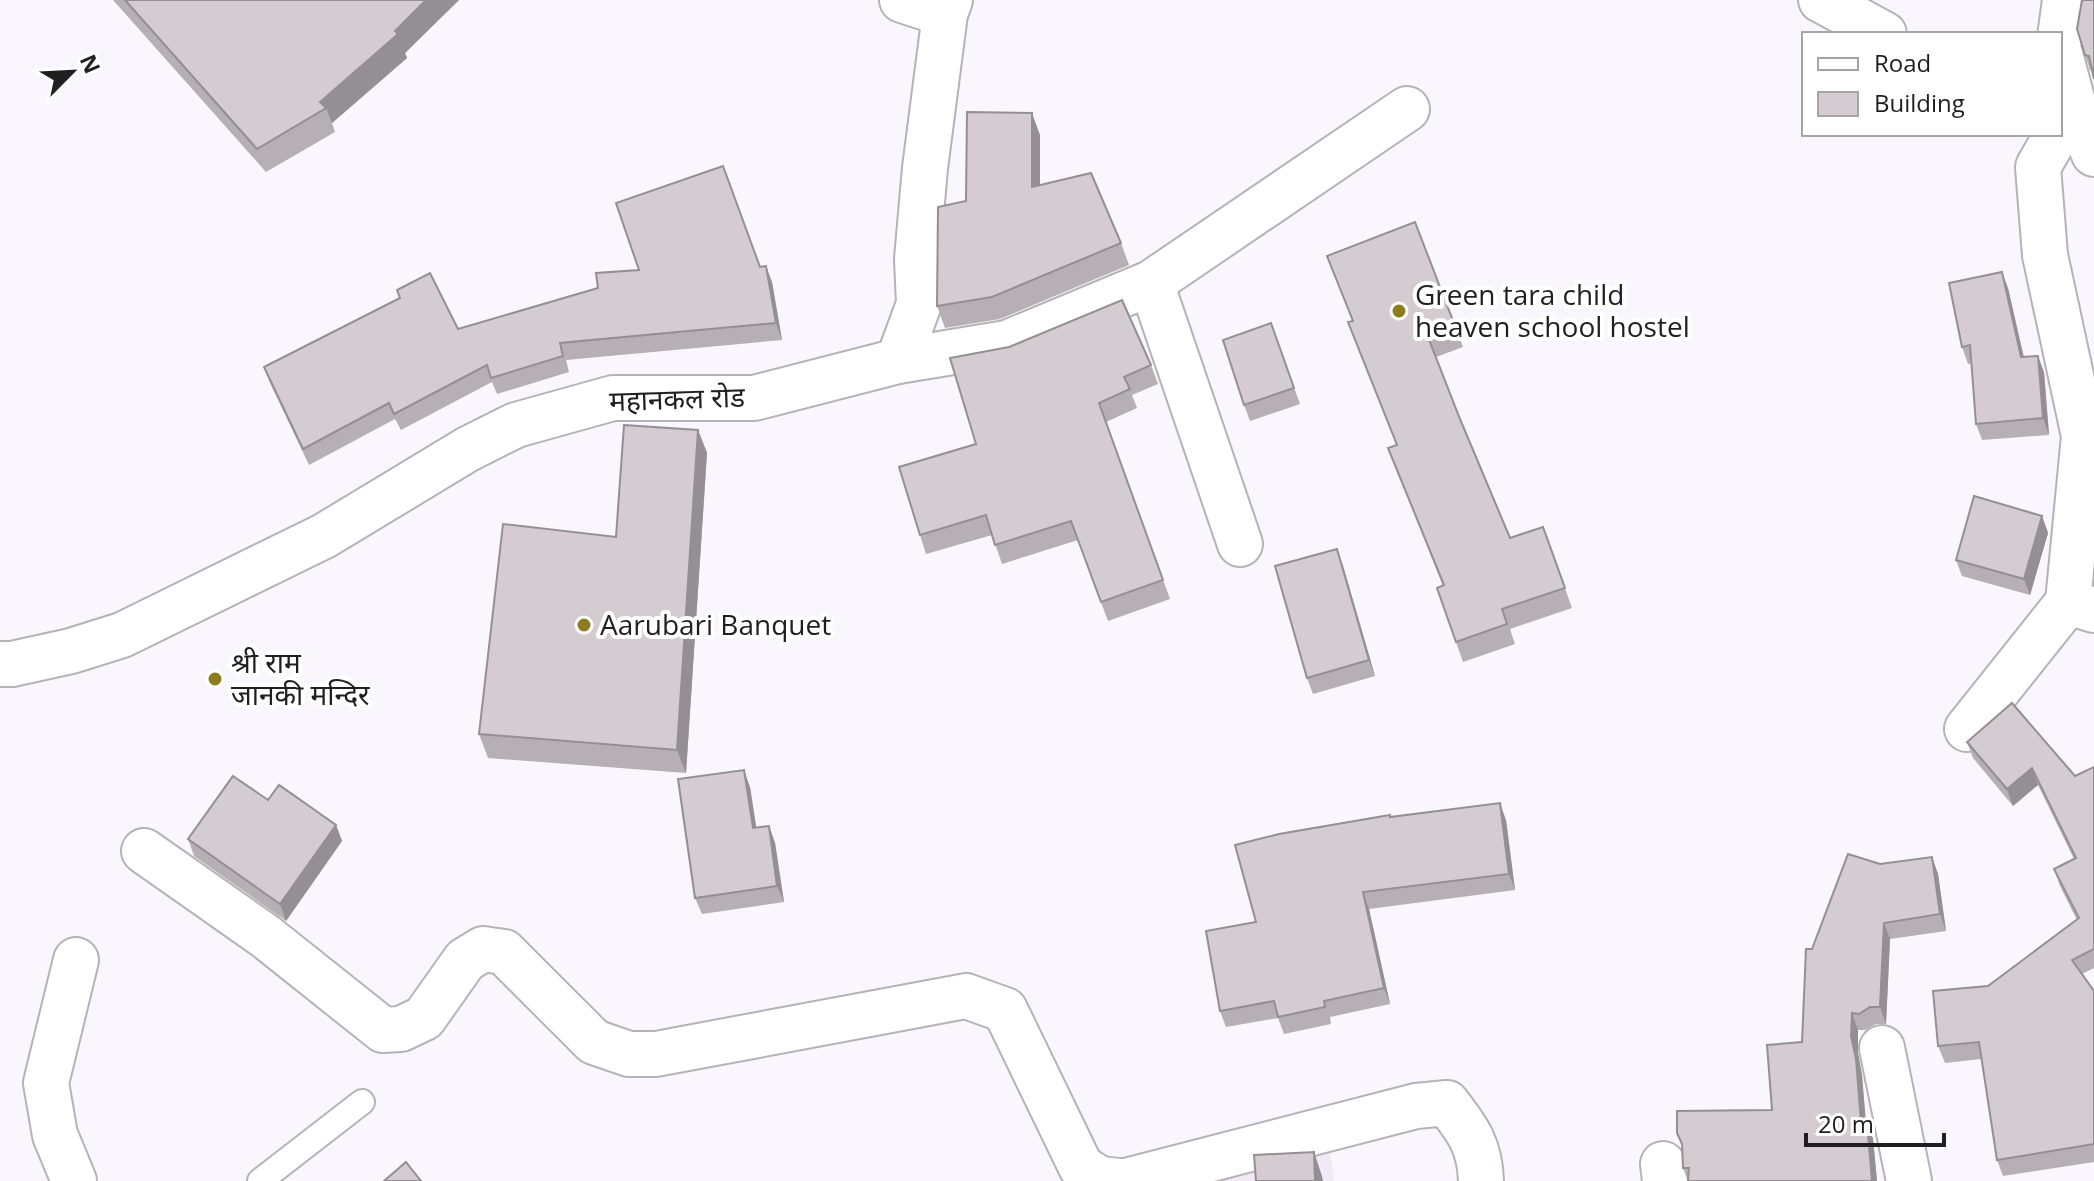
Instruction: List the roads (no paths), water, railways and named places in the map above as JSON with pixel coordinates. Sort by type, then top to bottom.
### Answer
[{"type":"street","points":[[898,361],[919,304],[917,259],[924,183],[947,7],[902,0]]},
{"type":"street","points":[[1821,0],[1880,32]]},
{"type":"street","points":[[2061,32],[2065,0]]},
{"type":"street","points":[[2062,97],[2063,119],[2094,154]]},
{"type":"street","name":"महानकल रोड","points":[[0,664],[71,651],[122,635],[324,536],[468,449],[516,425],[613,398],[754,398],[898,361],[1007,343],[1151,283],[1407,109]]},
{"type":"street","points":[[1967,729],[2081,606],[2084,436],[2045,255],[2038,167],[2054,136]]},
{"type":"street","points":[[1151,283],[1240,544]]},
{"type":"street","points":[[144,851],[265,936],[383,1030],[401,1029],[424,1018],[465,960],[483,949],[504,952],[594,1042],[629,1054],[656,1054],[966,996],[1005,1010],[1081,1167],[1100,1179],[1119,1181]]},
{"type":"street","points":[[74,1181],[55,1135],[46,1083],[76,960]]},
{"type":"street","points":[[1882,1048],[1909,1181]]},
{"type":"street","points":[[1126,1181],[1416,1106],[1447,1103],[1470,1132],[1480,1161],[1481,1181]]},
{"type":"lane","points":[[260,1181],[362,1102]]},
{"type":"place","name":"Green tara child heaven school hostel","points":[[1399,311]]},
{"type":"place","name":"Aarubari Banquet","points":[[584,625]]},
{"type":"place","name":"श्री राम जानकी मन्दिर","points":[[215,679]]}]
